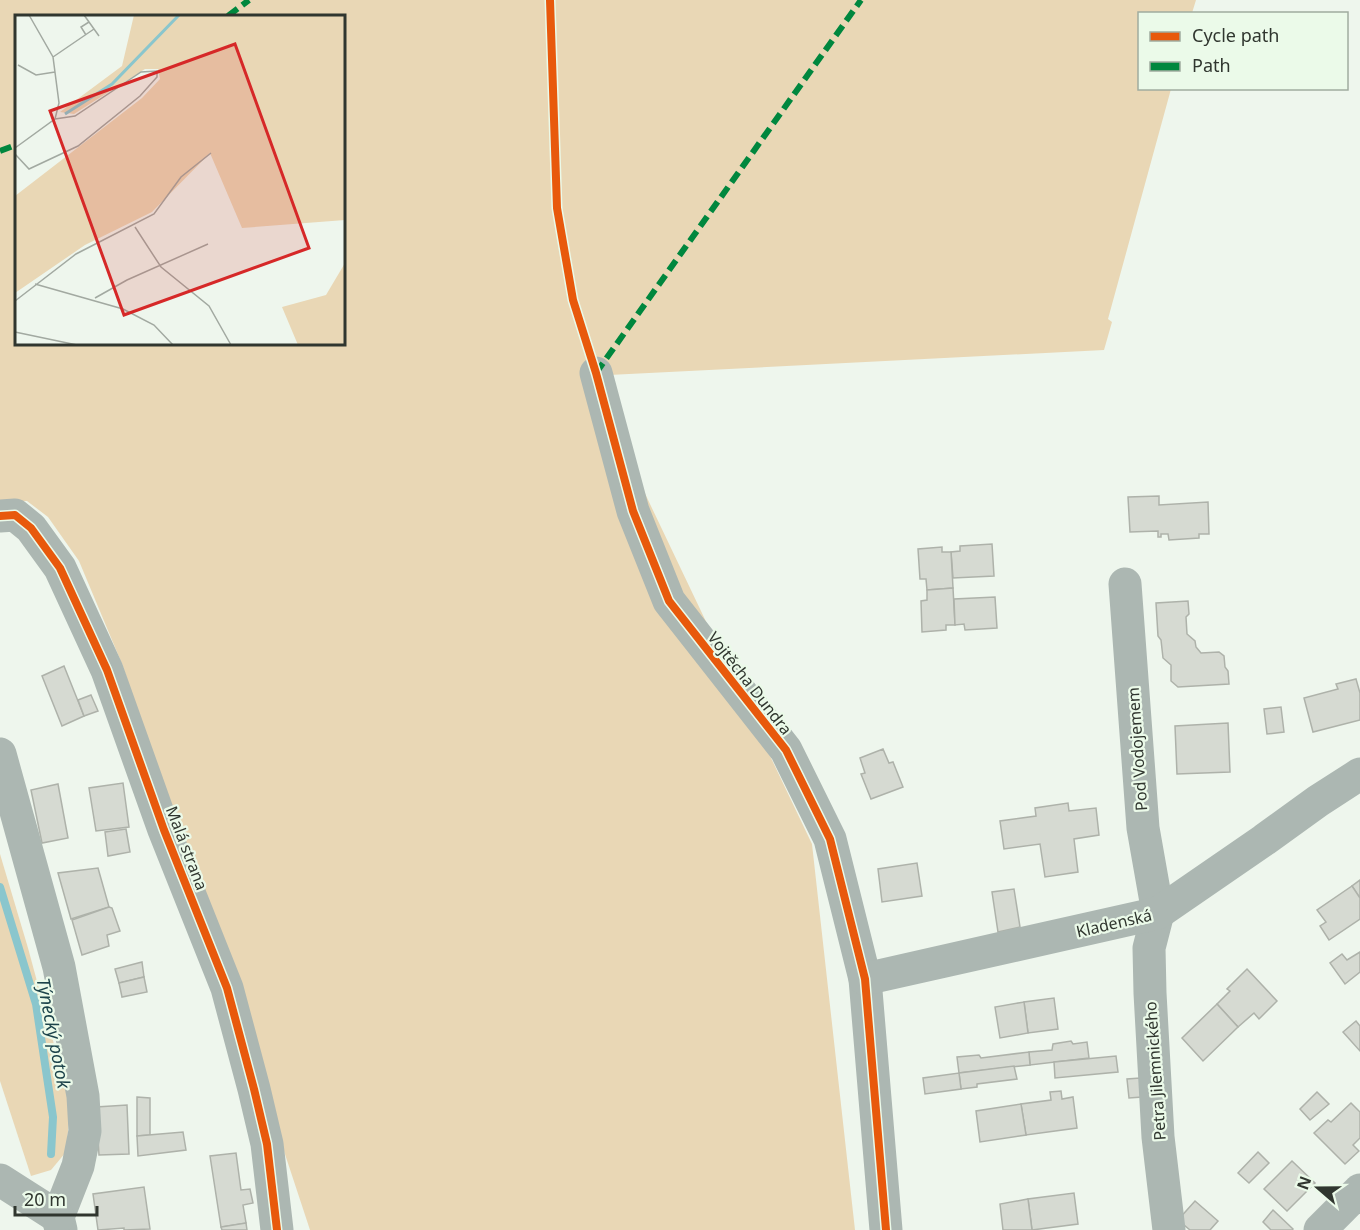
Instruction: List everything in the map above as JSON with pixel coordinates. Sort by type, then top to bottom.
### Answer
[{"type":"street","name":"Vojtěcha Dundra","points":[[596,373],[633,511],[669,601],[786,750],[830,839],[865,979],[886,1230]]},
{"type":"street","name":"Malá strana","points":[[0,516],[15,515],[32,528],[60,568],[107,670],[165,830],[227,988],[267,1144],[277,1230]]},
{"type":"street","name":"Pod Vodojemem","points":[[1125,584],[1143,828],[1158,913]]},
{"type":"street","points":[[0,754],[59,967],[84,1096],[85,1131],[78,1166],[60,1223],[0,1180]]},
{"type":"street","name":"Kladenská","points":[[865,979],[1158,913],[1360,774]]},
{"type":"street","name":"Petra Jilemnického","points":[[1158,913],[1149,948],[1150,993],[1158,1137],[1168,1230]]},
{"type":"street","points":[[1320,1230],[1360,1190]]},
{"type":"shaded area","points":[[0,0],[1196,0],[1192,12],[1138,12],[1138,90],[1171,90],[1108,319],[1112,322],[1104,350],[589,376],[812,844],[855,1230],[310,1230],[122,664],[79,561],[48,517],[27,501],[0,503]]},
{"type":"shaded area","points":[[0,854],[68,1096],[69,1121],[66,1152],[51,1170],[31,1176],[0,1081]]},
{"type":"building","points":[[1159,496],[1159,505],[1208,502],[1209,534],[1199,534],[1199,538],[1169,540],[1168,534],[1161,534],[1161,537],[1158,537],[1158,531],[1130,532],[1128,497]]},
{"type":"building","points":[[992,544],[994,576],[953,578],[951,552],[960,551],[960,546]]},
{"type":"building","points":[[942,547],[942,552],[951,552],[953,588],[927,590],[926,579],[920,579],[918,549]]},
{"type":"building","points":[[953,588],[955,625],[946,625],[946,630],[922,632],[921,601],[927,600],[927,590]]},
{"type":"building","points":[[995,597],[997,628],[965,630],[964,624],[955,625],[954,599]]},
{"type":"building","points":[[1188,601],[1187,634],[1195,641],[1201,653],[1219,652],[1224,656],[1229,684],[1178,687],[1171,681],[1171,665],[1163,658],[1161,640],[1158,636],[1156,603]]},
{"type":"building","points":[[64,666],[84,716],[62,726],[42,676]]},
{"type":"building","points":[[1356,679],[1360,693],[1360,720],[1313,732],[1304,698],[1338,689],[1336,684]]},
{"type":"building","points":[[91,695],[98,711],[84,716],[78,700]]},
{"type":"building","points":[[1281,707],[1284,732],[1267,734],[1264,709]]},
{"type":"building","points":[[1228,723],[1230,772],[1177,774],[1175,726]]},
{"type":"building","points":[[883,749],[889,763],[893,762],[903,787],[871,799],[861,774],[865,773],[860,758]]},
{"type":"building","points":[[123,783],[129,827],[96,831],[89,788]]},
{"type":"building","points":[[58,784],[68,838],[42,843],[31,790]]},
{"type":"building","points":[[1068,803],[1069,811],[1096,808],[1099,835],[1074,839],[1078,872],[1045,877],[1040,844],[1004,849],[1000,821],[1036,816],[1035,808]]},
{"type":"building","points":[[126,829],[130,852],[108,856],[105,832]]},
{"type":"building","points":[[917,863],[922,896],[882,902],[878,869]]},
{"type":"building","points":[[98,868],[109,907],[71,919],[58,873]]},
{"type":"building","points":[[1360,880],[1360,898],[1352,886]]},
{"type":"building","points":[[1352,886],[1360,898],[1360,919],[1329,940],[1320,926],[1326,922],[1317,910]]},
{"type":"building","points":[[1014,889],[1020,927],[998,932],[992,892]]},
{"type":"building","points":[[109,907],[112,908],[120,931],[107,935],[109,946],[82,955],[72,920]]},
{"type":"building","points":[[1360,952],[1360,972],[1345,984],[1330,963],[1342,954],[1347,960]]},
{"type":"building","points":[[142,962],[144,977],[119,983],[115,969]]},
{"type":"building","points":[[1247,969],[1277,1001],[1259,1019],[1254,1013],[1238,1027],[1217,1004],[1230,991],[1227,989]]},
{"type":"building","points":[[144,977],[147,992],[122,997],[119,983]]},
{"type":"building","points":[[1054,998],[1058,1029],[1028,1033],[1024,1002]]},
{"type":"building","points":[[1024,1002],[1028,1033],[1000,1038],[995,1007]]},
{"type":"building","points":[[1217,1004],[1238,1027],[1203,1061],[1182,1038]]},
{"type":"building","points":[[1356,1021],[1360,1026],[1360,1051],[1343,1032]]},
{"type":"building","points":[[1071,1041],[1073,1044],[1087,1042],[1089,1058],[1030,1065],[1029,1052],[1052,1050],[1053,1044]]},
{"type":"building","points":[[1029,1052],[1030,1065],[959,1073],[957,1057],[979,1055],[981,1058]]},
{"type":"building","points":[[1116,1056],[1118,1072],[1055,1078],[1054,1062]]},
{"type":"building","points":[[1014,1066],[1017,1079],[977,1084],[977,1087],[961,1089],[959,1073]]},
{"type":"building","points":[[959,1073],[961,1089],[925,1094],[923,1078]]},
{"type":"building","points":[[1140,1078],[1142,1097],[1129,1098],[1127,1079]]},
{"type":"building","points":[[1061,1091],[1062,1099],[1073,1097],[1077,1128],[1026,1135],[1021,1104],[1051,1100],[1050,1092]]},
{"type":"building","points":[[1317,1092],[1329,1104],[1310,1120],[1300,1109]]},
{"type":"building","points":[[137,1097],[150,1098],[150,1135],[137,1136]]},
{"type":"building","points":[[1351,1103],[1360,1112],[1360,1138],[1353,1145],[1359,1151],[1345,1164],[1314,1133],[1328,1120],[1331,1122]]},
{"type":"building","points":[[1021,1104],[1026,1135],[980,1142],[976,1111]]},
{"type":"building","points":[[127,1105],[129,1154],[99,1155],[96,1107]]},
{"type":"building","points":[[183,1132],[186,1150],[138,1156],[137,1136]]},
{"type":"building","points":[[1258,1152],[1269,1163],[1249,1183],[1238,1173]]},
{"type":"building","points":[[236,1153],[241,1190],[250,1189],[253,1203],[243,1205],[246,1223],[221,1227],[210,1156]]},
{"type":"building","points":[[1292,1161],[1315,1183],[1287,1211],[1264,1189]]},
{"type":"building","points":[[144,1187],[150,1229],[98,1230],[93,1194]]},
{"type":"building","points":[[1074,1193],[1078,1224],[1032,1230],[1028,1199]]},
{"type":"building","points":[[1028,1199],[1032,1230],[1003,1230],[1000,1204]]},
{"type":"building","points":[[1195,1201],[1218,1221],[1210,1230],[1190,1230],[1178,1220]]},
{"type":"building","points":[[1273,1210],[1292,1230],[1271,1230],[1263,1222]]},
{"type":"building","points":[[246,1223],[247,1230],[222,1230],[221,1227]]},
{"type":"waterway","name":"Týnecký potok","points":[[0,887],[36,1004],[53,1117],[51,1154]]},
{"type":"marked path","points":[[229,15],[249,0]]},
{"type":"marked path","points":[[596,373],[861,0]]},
{"type":"marked path","points":[[0,151],[15,145]]},
{"type":"cycle path","points":[[550,0],[557,208],[573,300],[596,373],[633,511],[669,601],[786,750],[830,839],[865,979],[886,1230]]},
{"type":"cycle path","points":[[0,516],[15,515],[31,528],[60,568],[107,670],[164,830],[227,988],[267,1144],[277,1230]]}]
